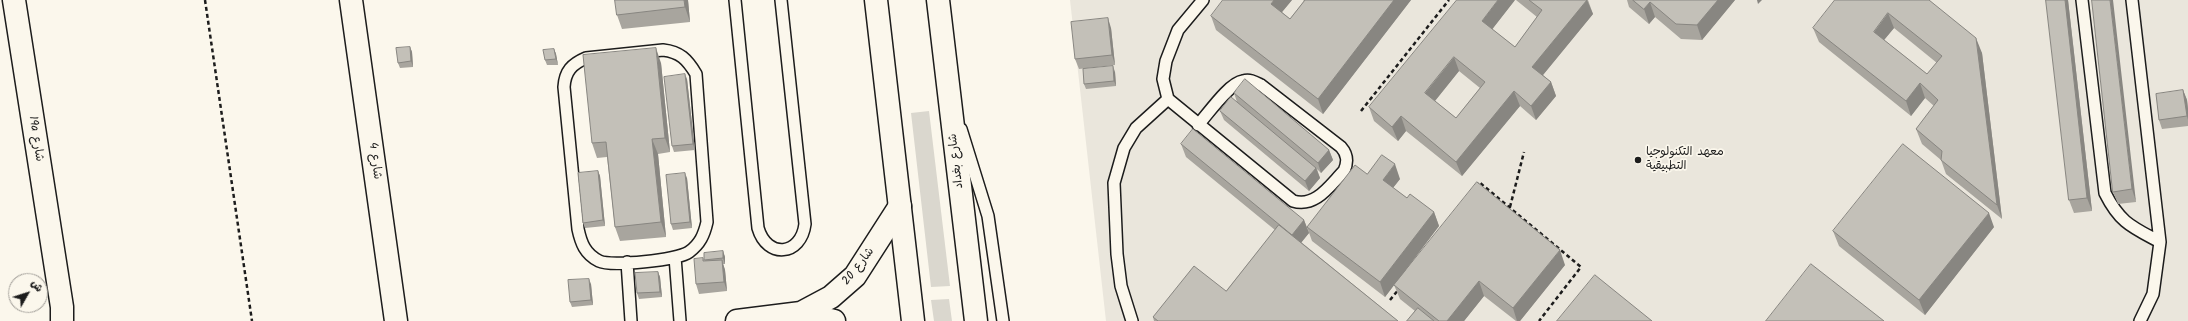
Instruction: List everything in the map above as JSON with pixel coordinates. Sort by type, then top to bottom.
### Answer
[{"type":"street","name":"19a شارع","points":[[14,0],[56,278]]},
{"type":"street","name":"شارع 4","points":[[351,0],[396,321]]},
{"type":"street","points":[[876,0],[913,321]]},
{"type":"street","name":"شارع بغداد","points":[[938,0],[976,321]]},
{"type":"street","name":"شارع 20","points":[[750,320],[801,313],[844,288],[855,276],[900,206]]},
{"type":"street","points":[[48,321],[53,306],[56,278]]},
{"type":"street","points":[[56,278],[62,307],[62,321]]},
{"type":"street","name":"شارع 20","points":[[801,313],[834,321]]},
{"type":"lane","points":[[736,0],[758,228],[761,238],[769,246],[779,250],[789,249],[798,244],[804,234],[805,224],[781,0]]},
{"type":"lane","points":[[1198,125],[1234,84],[1243,80],[1252,81],[1261,85],[1341,147],[1345,152],[1347,165],[1344,171],[1315,199],[1310,202],[1294,201],[1198,125],[1168,99],[1163,79],[1166,61],[1178,30],[1203,0]]},
{"type":"lane","points":[[2082,0],[2105,193],[2122,219],[2160,242]]},
{"type":"lane","points":[[2132,0],[2160,242],[2153,294],[2140,321]]},
{"type":"lane","points":[[663,50],[676,51],[688,60],[696,74],[707,222],[704,234],[698,245],[687,253],[675,257],[627,262],[600,262],[589,254],[581,242],[579,236],[564,87],[565,77],[570,68],[577,62],[586,58],[663,50]]},
{"type":"lane","points":[[1132,321],[1121,286],[1117,254],[1114,183],[1124,148],[1136,128],[1168,99]]},
{"type":"lane","points":[[950,102],[971,158],[988,216],[1004,321]]},
{"type":"lane","points":[[675,257],[680,321]]},
{"type":"lane","points":[[627,262],[631,321]]},
{"type":"path","points":[[204,0],[252,321]]},
{"type":"path","points":[[1362,111],[1449,0]]},
{"type":"path","points":[[1510,207],[1524,152]]},
{"type":"path","points":[[1475,188],[1479,182],[1580,267],[1539,321]]},
{"type":"path","points":[[1390,300],[1399,288]]},
{"type":"shaded area","name":"معهد التكنولوجيا التطبيقية","points":[[1070,0],[2188,0],[2188,321],[1106,321]]},
{"type":"shaded area","points":[[929,111],[950,286],[931,287],[911,113]]},
{"type":"shaded area","points":[[949,299],[952,321],[934,321],[931,300]]},
{"type":"building","points":[[615,0],[684,0],[685,7],[617,15]]},
{"type":"building","points":[[1223,0],[1274,0],[1271,4],[1290,19],[1305,0],[1394,0],[1318,99],[1211,16]]},
{"type":"building","points":[[1457,0],[1498,0],[1482,21],[1515,47],[1542,10],[1529,0],[1587,0],[1532,67],[1551,82],[1531,106],[1514,91],[1456,162],[1401,116],[1392,127],[1369,107]],"holes":[[[1454,57],[1485,82],[1456,118],[1425,93]]]},
{"type":"building","points":[[1633,0],[1718,0],[1697,25],[1676,24],[1650,2],[1644,9]]},
{"type":"building","points":[[1835,0],[1929,0],[1976,38],[1997,205],[1941,160],[1942,151],[1916,129],[1938,100],[1920,83],[1906,101],[1813,28]],"holes":[[[1888,13],[1942,56],[1927,74],[1874,32]]]},
{"type":"building","points":[[2046,0],[2065,0],[2087,198],[2069,200]]},
{"type":"building","points":[[2092,0],[2110,0],[2132,189],[2113,192]]},
{"type":"building","points":[[1108,18],[1112,55],[1075,59],[1071,22]]},
{"type":"building","points":[[410,47],[411,61],[398,63],[396,48]]},
{"type":"building","points":[[656,48],[665,138],[652,139],[661,222],[615,227],[606,142],[592,143],[583,55]]},
{"type":"building","points":[[554,49],[556,59],[545,60],[543,50]]},
{"type":"building","points":[[1113,66],[1114,81],[1084,84],[1083,69]]},
{"type":"building","points":[[685,74],[693,144],[672,146],[664,77]]},
{"type":"building","points":[[1245,79],[1329,150],[1318,163],[1234,93]]},
{"type":"building","points":[[2183,90],[2187,116],[2159,120],[2156,94]]},
{"type":"building","points":[[1231,97],[1316,168],[1305,181],[1220,111]]},
{"type":"building","points":[[1193,129],[1304,220],[1292,235],[1181,144]]},
{"type":"building","points":[[1903,144],[1989,213],[1919,300],[1833,231]]},
{"type":"building","points":[[1382,155],[1395,164],[1383,180],[1407,198],[1410,194],[1434,212],[1380,282],[1307,227],[1355,165],[1367,174]]},
{"type":"building","points":[[598,171],[603,220],[583,223],[578,173]]},
{"type":"building","points":[[685,173],[690,222],[671,224],[666,175]]},
{"type":"building","points":[[1477,182],[1560,250],[1513,308],[1479,281],[1447,321],[1439,321],[1394,285]]},
{"type":"building","points":[[1279,225],[1398,321],[1158,321],[1153,317],[1194,266],[1226,291]]},
{"type":"building","points":[[723,251],[723,258],[704,260],[704,253]]},
{"type":"building","points":[[703,258],[703,261],[722,260],[724,282],[696,284],[694,259]]},
{"type":"building","points":[[1811,264],[1884,321],[1766,321]]},
{"type":"building","points":[[658,272],[660,292],[637,293],[635,273]]},
{"type":"building","points":[[1595,275],[1652,321],[1557,321]]},
{"type":"building","points":[[589,279],[591,300],[570,302],[568,280]]},
{"type":"building","points":[[1418,308],[1434,321],[1407,321]]},
{"type":"place","name":"معهد التكنولوجيا التطبيقية","points":[[1638,160]]}]
